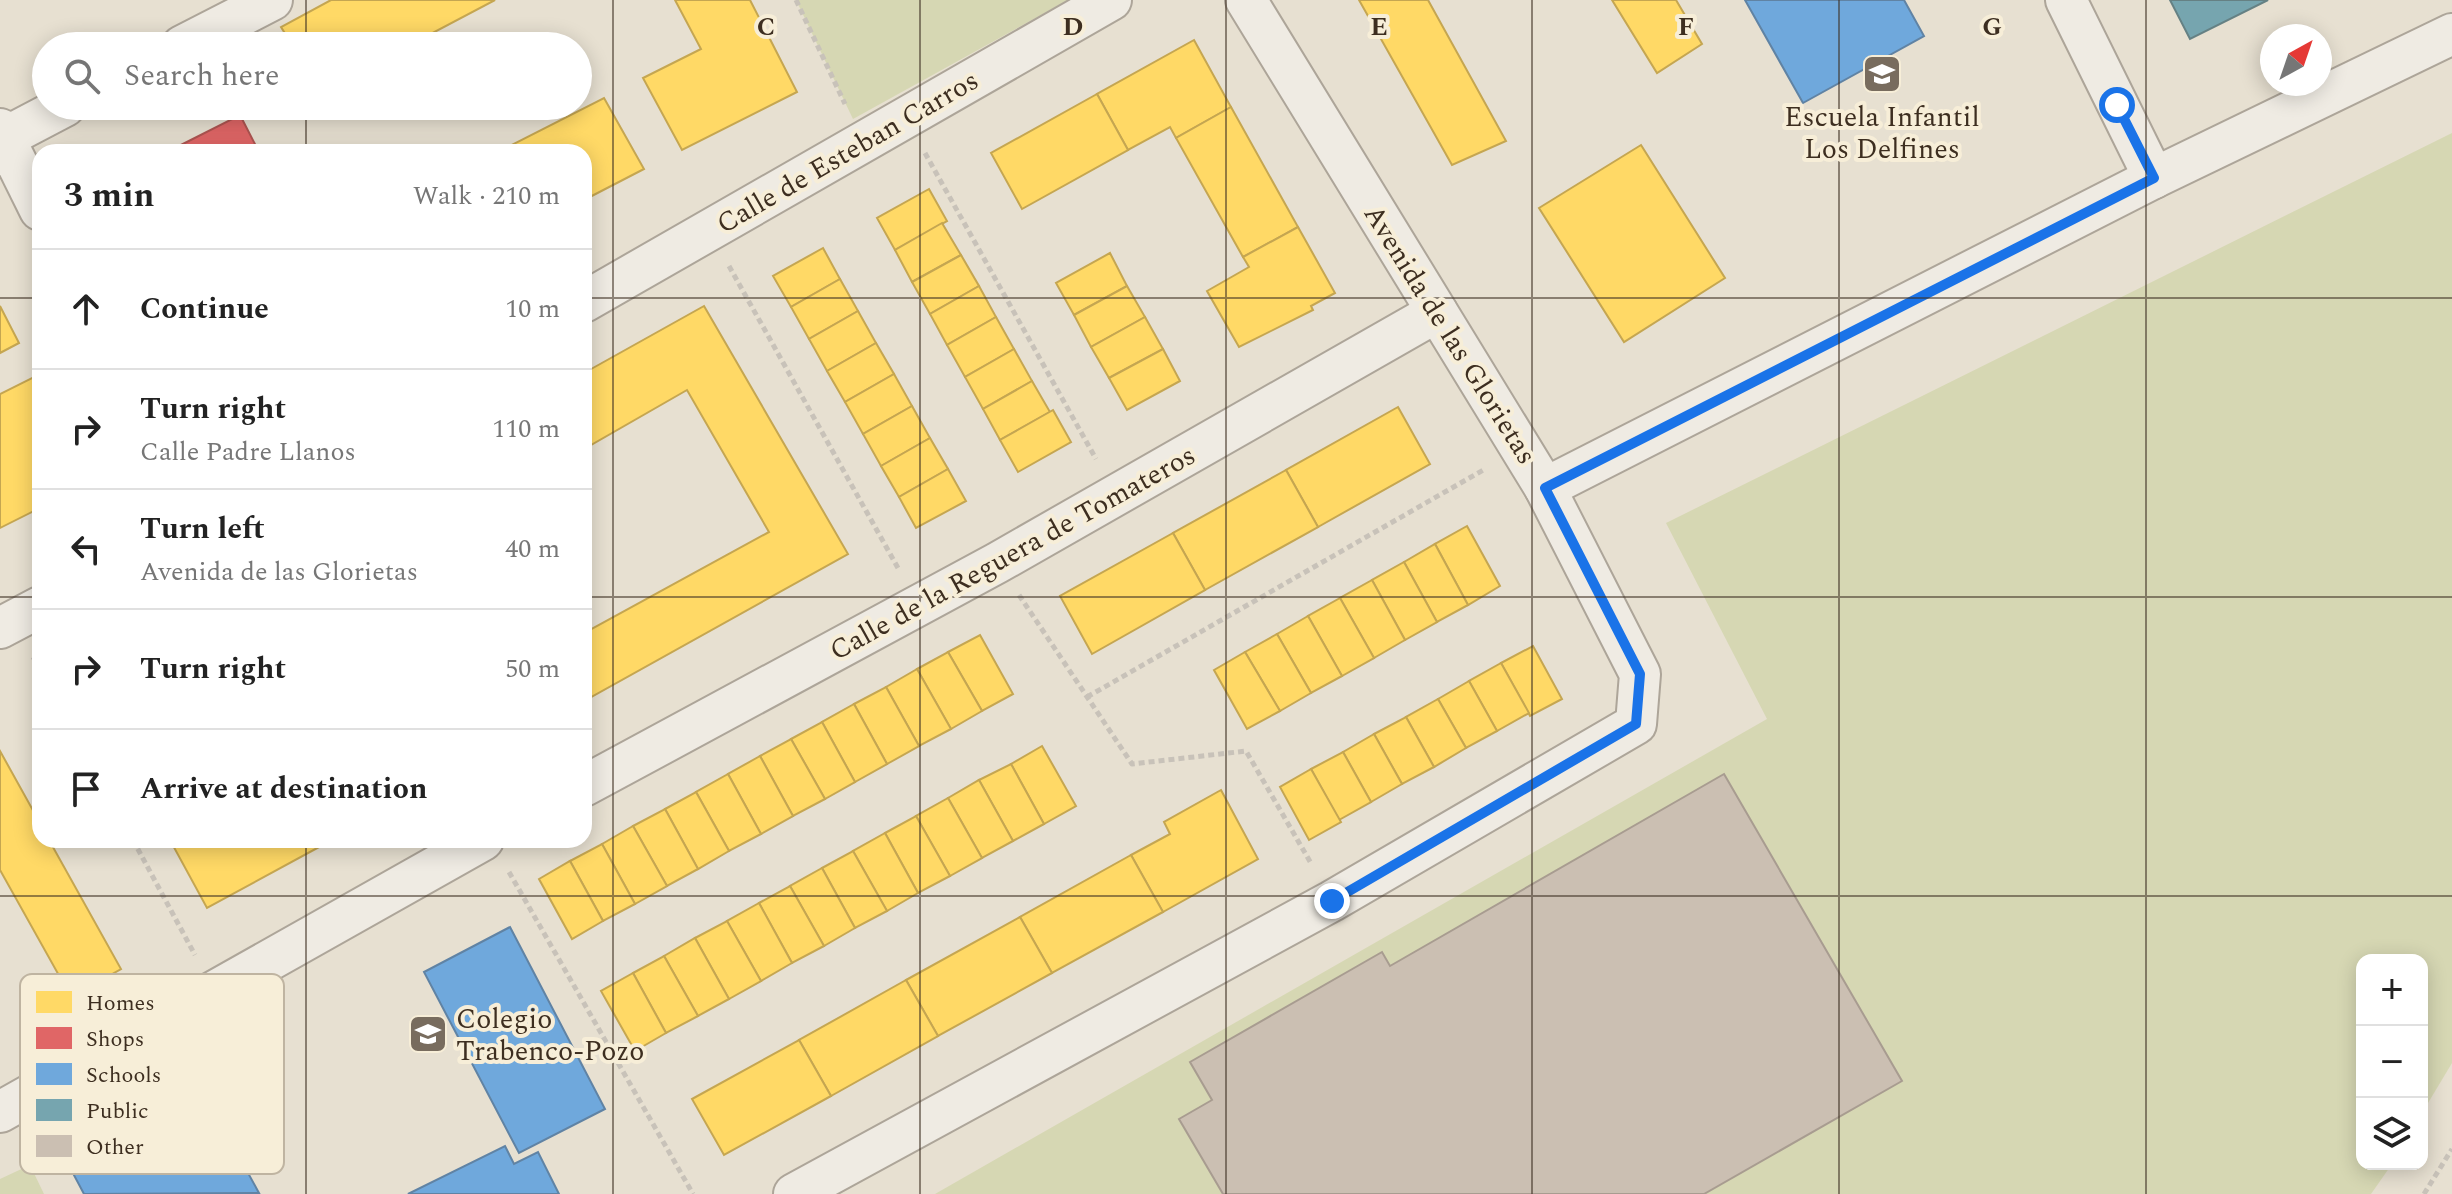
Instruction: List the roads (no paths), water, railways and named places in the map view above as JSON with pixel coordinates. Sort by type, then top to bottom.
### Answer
[{"type":"street","points":[[209,32],[272,0]]},
{"type":"street","name":"Calle de Esteban Carros","points":[[592,297],[1111,0]]},
{"type":"street","name":"Avenida de las Glorietas","points":[[794,1194],[1332,901],[1636,724],[1640,674],[1545,488],[1246,0]]},
{"type":"street","points":[[2066,0],[2154,178]]},
{"type":"street","points":[[1545,488],[2154,178],[2452,34]]},
{"type":"street","points":[[32,194],[2,134],[34,120]]},
{"type":"street","name":"Calle de la Reguera de Tomateros","points":[[592,782],[997,563],[1437,312]]},
{"type":"street","points":[[0,628],[32,611]]},
{"type":"street","points":[[250,974],[495,854]]},
{"type":"place","name":"Escuela Infantil Los Delfines","points":[[1882,74]]},
{"type":"place","name":"Colegio Trabenco-Pozo","points":[[428,1034]]}]
